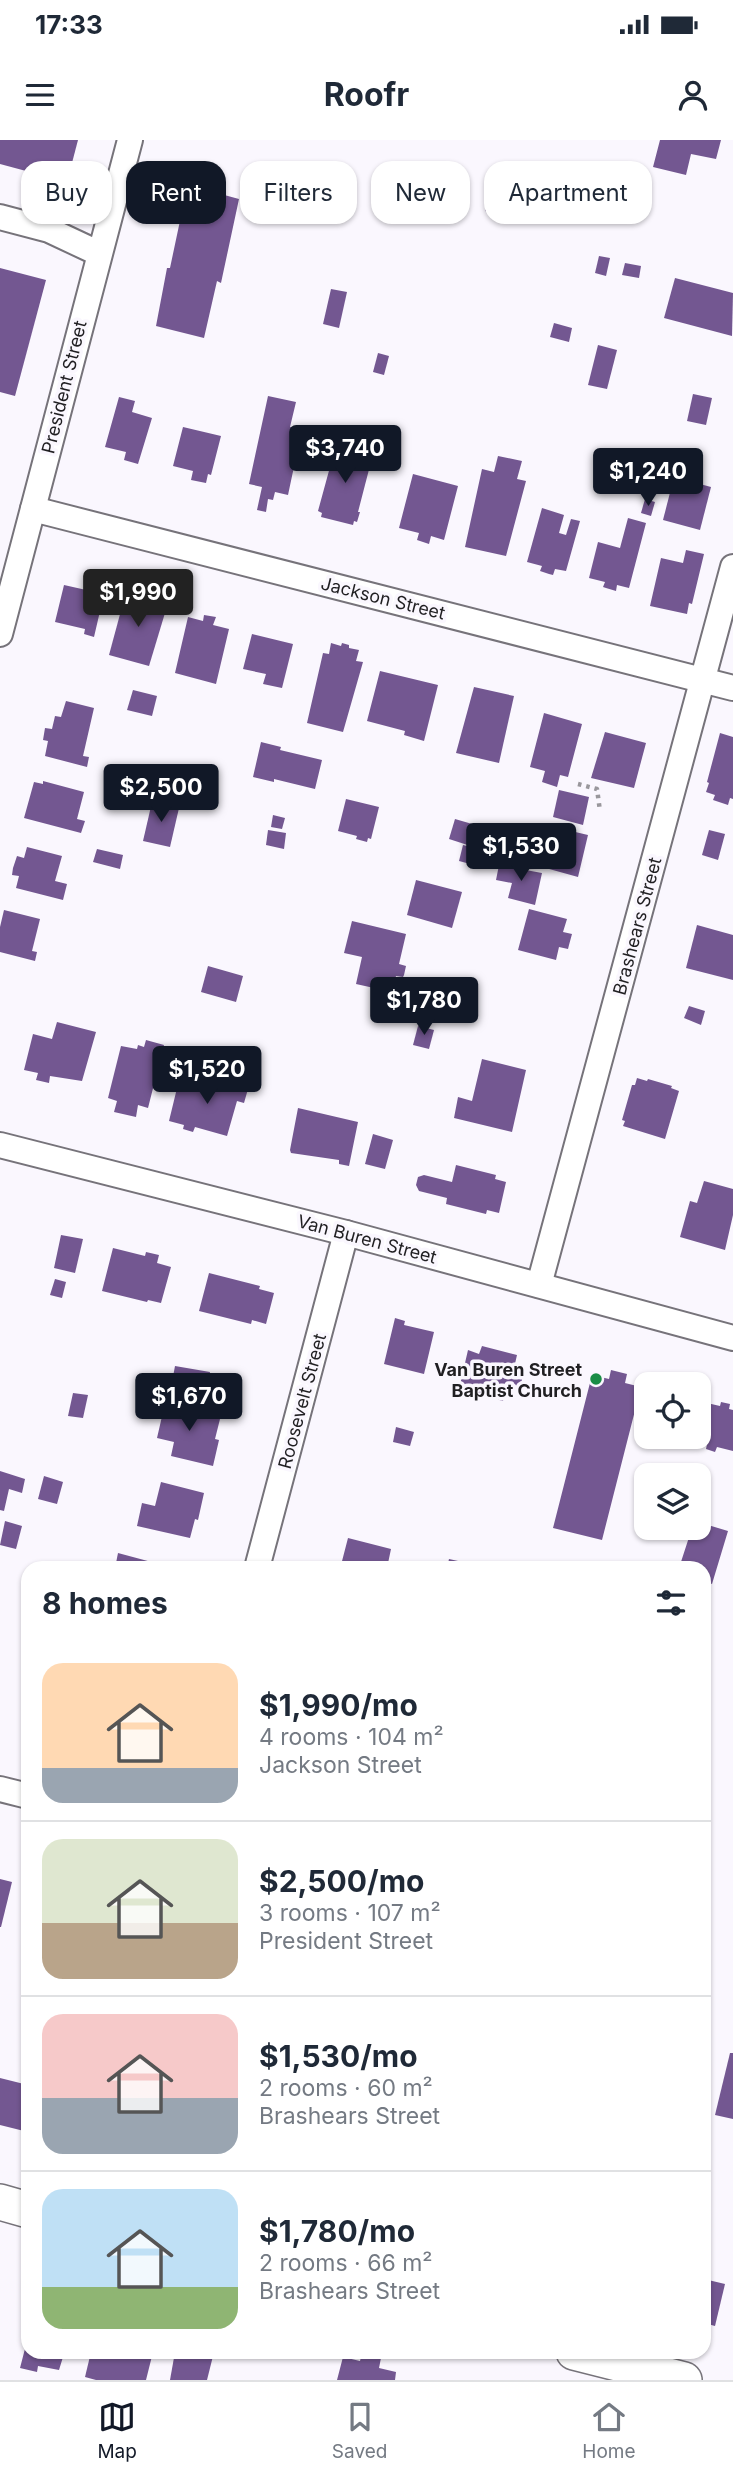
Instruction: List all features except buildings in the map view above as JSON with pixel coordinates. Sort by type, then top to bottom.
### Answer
[{"type":"street","name":"President Street","points":[[0,634],[98,253],[130,140]]},
{"type":"street","points":[[0,217],[49,230],[98,253]]},
{"type":"street","name":"Jackson Street","points":[[33,509],[733,688]]},
{"type":"street","name":"Brashears Street","points":[[540,1285],[733,567]]},
{"type":"street","name":"Van Buren Street","points":[[0,1145],[346,1233],[733,1338]]},
{"type":"street","name":"Roosevelt Street","points":[[259,1561],[346,1233]]},
{"type":"street","points":[[0,1789],[21,1794]]},
{"type":"street","points":[[0,2202],[21,2208]]},
{"type":"street","points":[[602,2359],[684,2380]]},
{"type":"path","points":[[578,784],[597,789],[600,811]]},
{"type":"place","name":"Van Buren Street Baptist Church","points":[[596,1379]]}]
